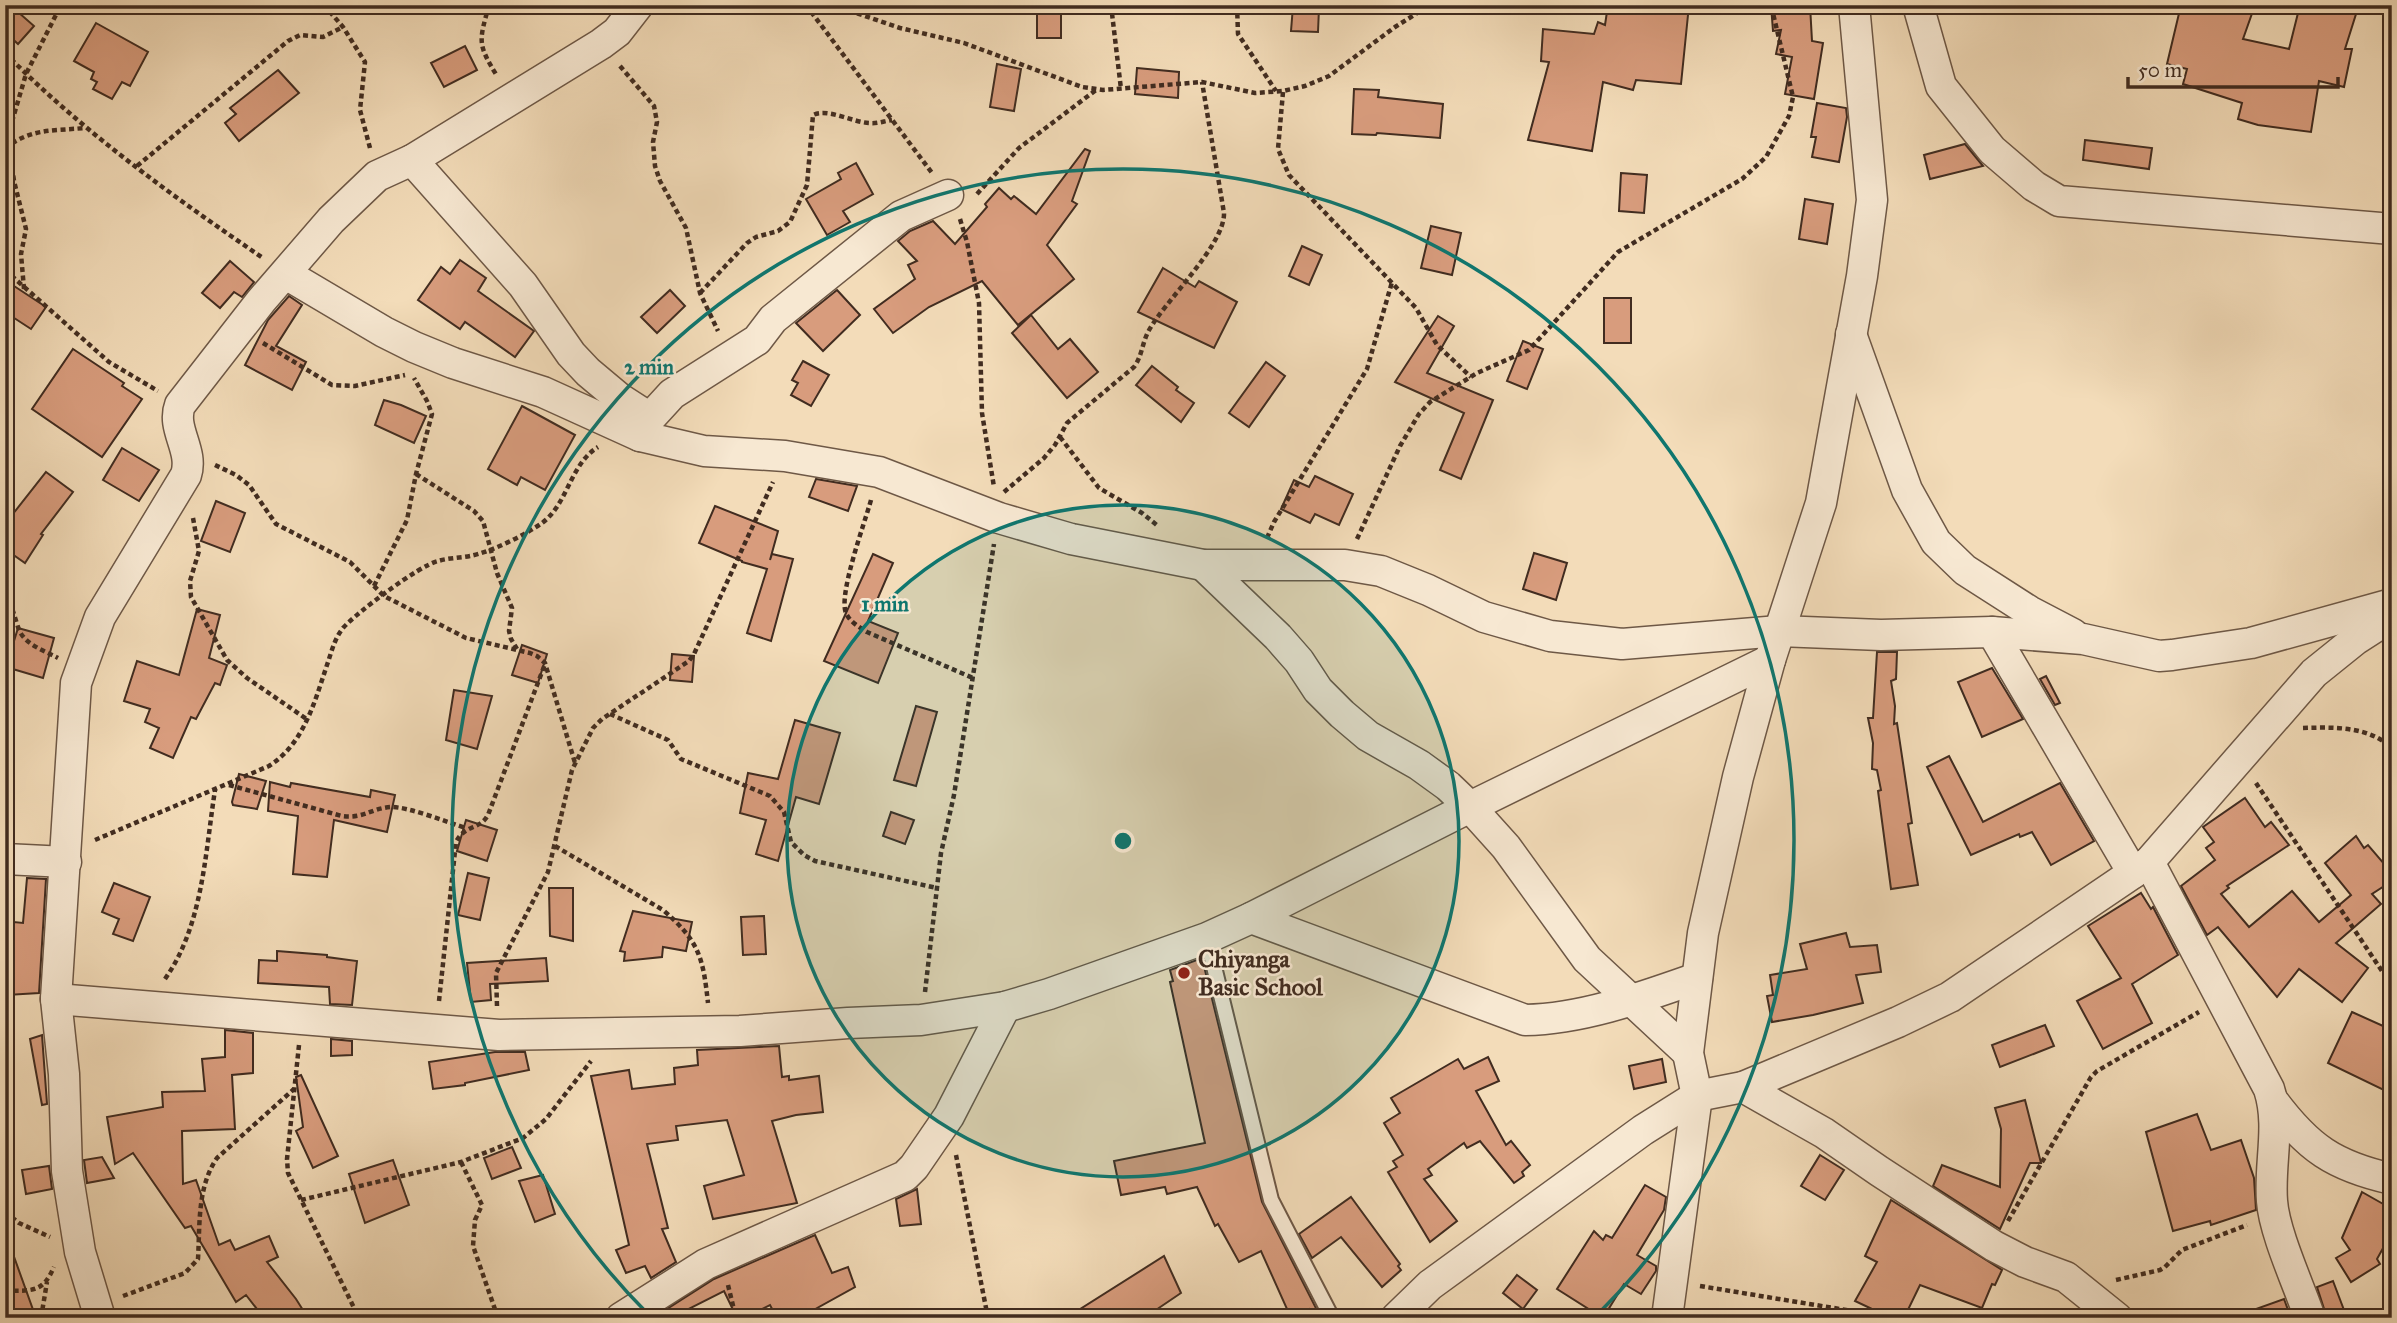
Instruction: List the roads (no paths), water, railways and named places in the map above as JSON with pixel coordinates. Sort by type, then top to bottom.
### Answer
[{"type":"street","points":[[98,1312],[72,1248],[64,1074],[56,999],[76,684],[100,617],[186,463],[176,418],[180,405],[261,301],[331,220],[377,176],[412,160],[601,44],[617,32],[638,5]]},
{"type":"street","points":[[1667,1318],[1697,1096],[1688,1053],[1703,933],[1738,777],[1770,660],[1821,503],[1862,276],[1872,200],[1854,5]]},
{"type":"street","points":[[1918,5],[1941,86],[1992,150],[2046,195],[2059,201],[2392,229]]},
{"type":"street","points":[[412,160],[523,285],[580,363],[619,398],[638,428]]},
{"type":"street","points":[[638,428],[672,394],[757,340],[773,319],[901,216],[953,204]]},
{"type":"street","points":[[286,274],[384,332],[453,363],[543,392],[704,451],[785,456],[879,472],[999,518],[1071,539],[1203,565],[1345,565],[1381,571],[1484,617],[1550,636],[1622,644],[1779,631],[1881,635],[1992,632],[2083,639],[2159,656],[2252,643],[2392,604]]},
{"type":"street","points":[[1851,334],[1907,490],[1936,542],[1965,570],[2029,611],[2083,639]]},
{"type":"street","points":[[1203,565],[1278,637],[1299,661],[1318,690],[1351,721],[1368,736],[1419,765],[1448,786],[1470,807],[1506,847],[1587,959],[1688,1053]]},
{"type":"street","points":[[1396,1318],[1430,1285],[1529,1216],[1643,1130],[1697,1096],[1744,1087],[1950,997],[2141,867],[2314,673],[2355,640],[2392,616]]},
{"type":"street","points":[[1992,632],[2141,867],[2221,999],[2269,1089],[2276,1122],[2272,1200],[2274,1214],[2310,1318]]},
{"type":"street","points":[[56,999],[499,1035],[711,1032],[921,1020],[1005,1007],[1207,938],[1770,660]]},
{"type":"street","points":[[5,859],[66,857]]},
{"type":"street","points":[[1251,918],[1525,1020],[1551,1018],[1633,1000],[1697,978]]},
{"type":"street","points":[[621,1318],[706,1264],[905,1176],[949,1116],[1005,1007]]},
{"type":"street","points":[[1744,1087],[1824,1133],[1994,1246],[2025,1262],[2066,1277],[2117,1318]]},
{"type":"street","points":[[2273,1101],[2301,1136],[2330,1157],[2354,1169],[2392,1179]]},
{"type":"lane","points":[[1207,938],[1271,1200],[1332,1318]]},
{"type":"place","name":"Chiyanga Basic School","points":[[1184,973]]}]
